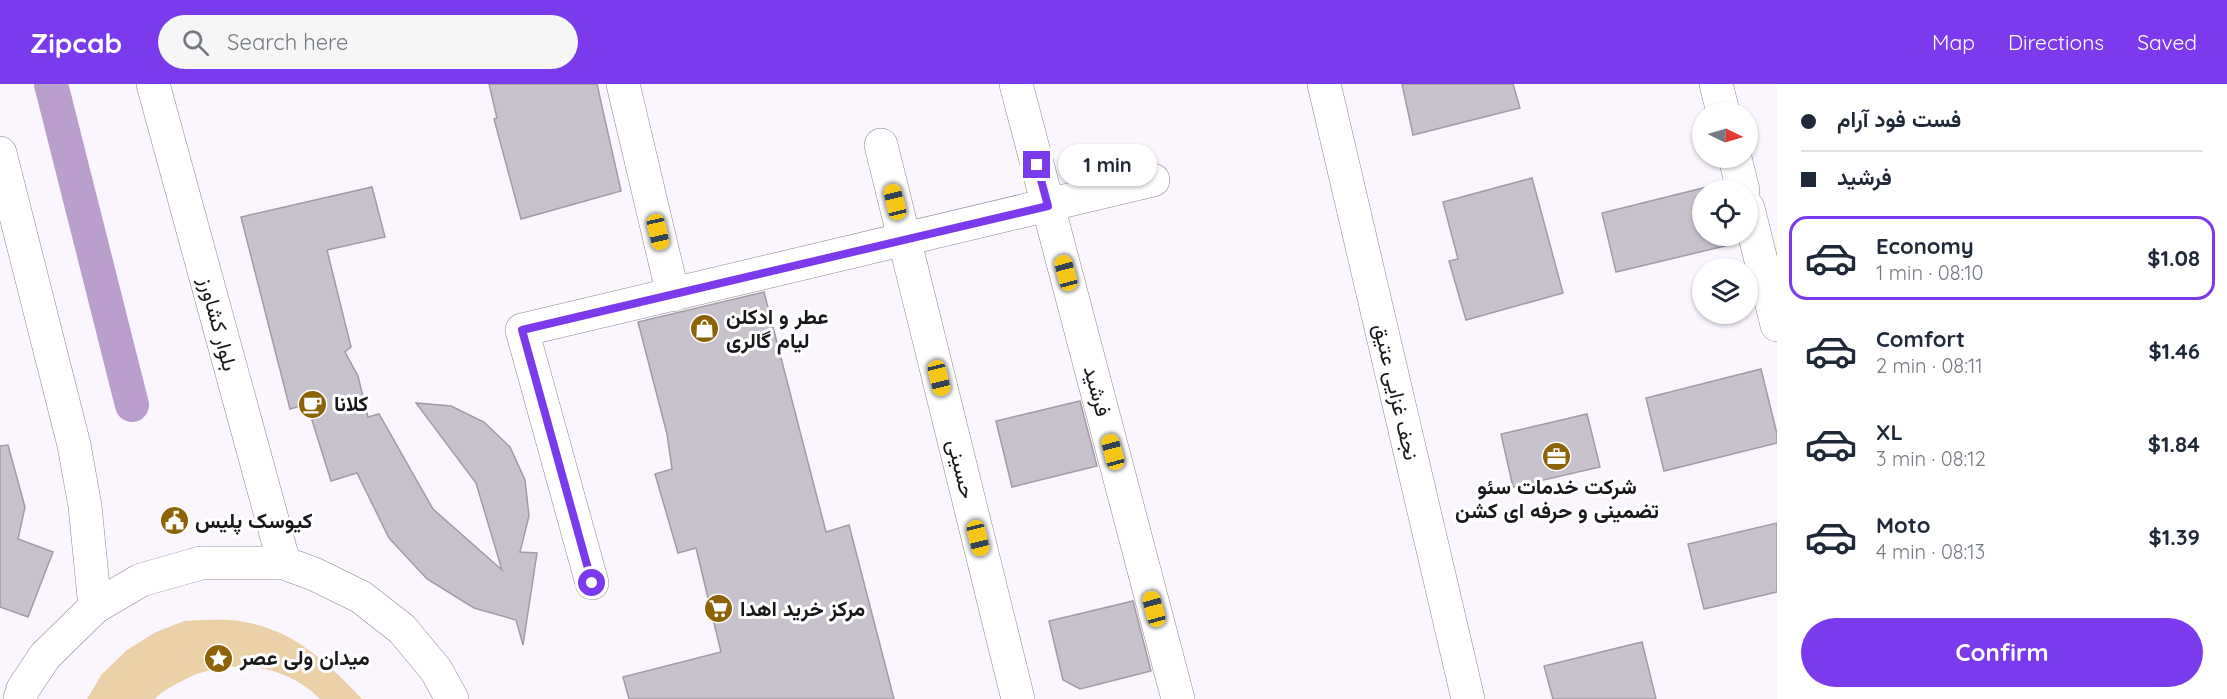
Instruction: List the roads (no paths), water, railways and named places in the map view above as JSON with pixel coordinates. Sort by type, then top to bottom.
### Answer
[{"type":"street","name":"بلوار کشاورز","points":[[153,84],[284,563]]},
{"type":"street","points":[[623,84],[673,295]]},
{"type":"street","name":"فرشید","points":[[1016,84],[1178,699]]},
{"type":"street","name":"نجف غزایی عتیق","points":[[1324,84],[1468,699]]},
{"type":"street","points":[[1716,84],[1721,102]]},
{"type":"street","name":"حسینی","points":[[881,145],[1018,699]]},
{"type":"street","points":[[0,153],[75,445],[85,506],[95,607]]},
{"type":"street","points":[[592,583],[522,330],[1153,180]]},
{"type":"street","points":[[1757,246],[1777,325]]},
{"type":"street","points":[[20,699],[23,689],[45,656],[95,607],[141,580],[201,563],[284,563],[314,574],[361,597],[402,629],[436,670],[452,699]]},
{"type":"waterway","points":[[51,84],[132,405]]},
{"type":"place","name":"عطر و ادکلن لیام گالری","points":[[705,329]]},
{"type":"place","name":"کلانا","points":[[313,404]]},
{"type":"place","name":"شرکت خدمات سئو تضمینی و حرفه ای کشن","points":[[1557,456]]},
{"type":"place","name":"کیوسک پلیس","points":[[174,521]]},
{"type":"place","name":"مرکز خرید اهدا","points":[[719,609]]},
{"type":"place","name":"میدان ولی عصر","points":[[219,658]]}]
